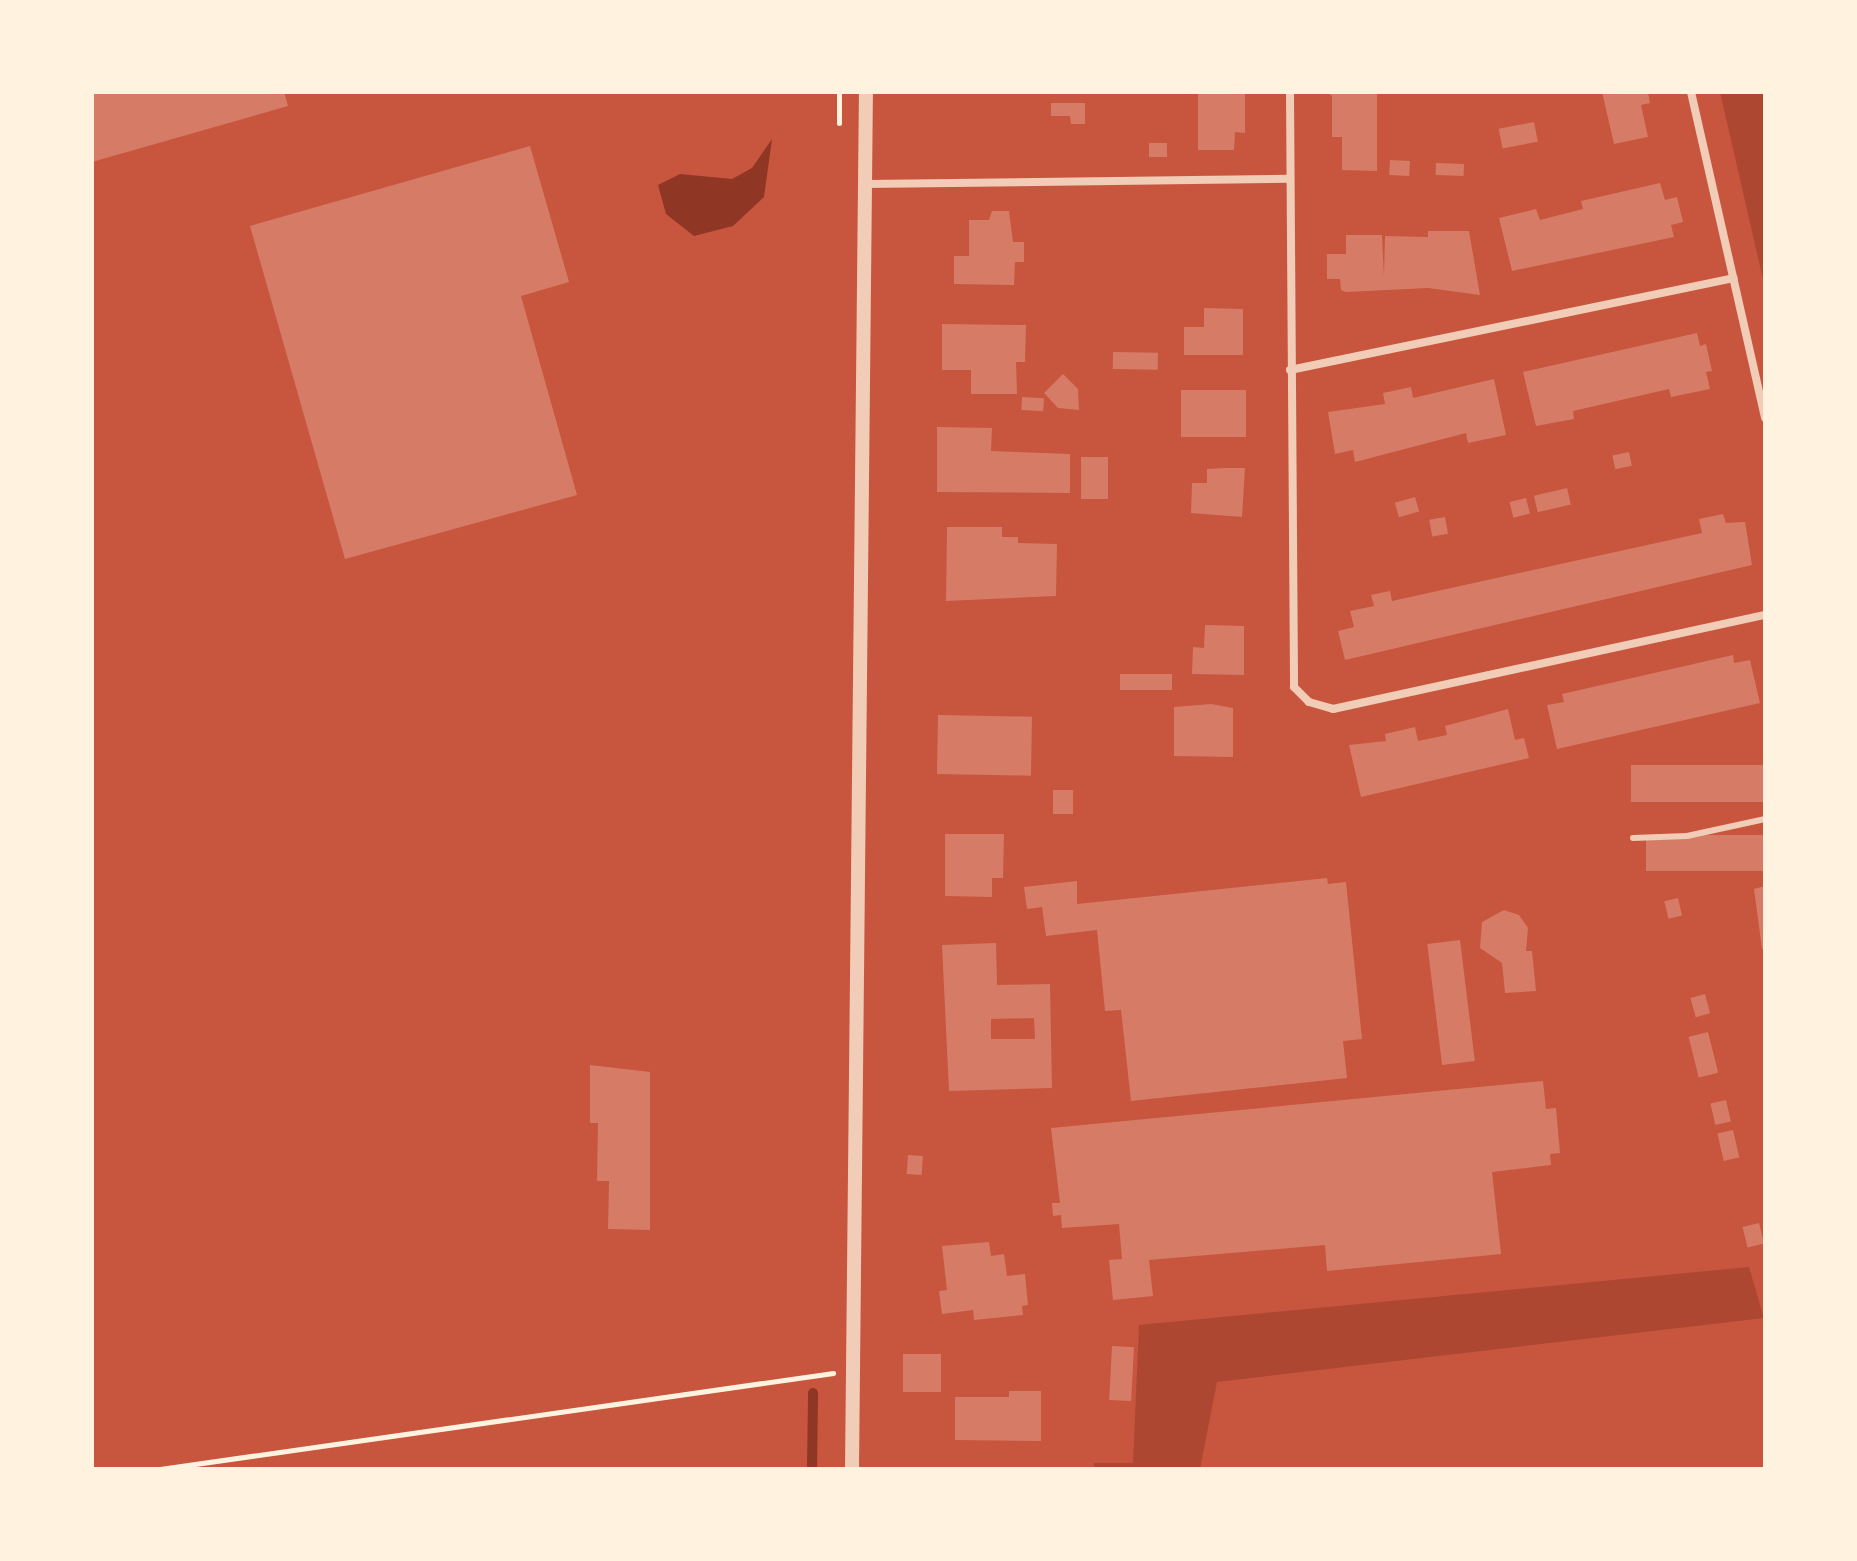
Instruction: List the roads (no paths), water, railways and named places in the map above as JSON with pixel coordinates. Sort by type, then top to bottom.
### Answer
[{"type":"street","points":[[852,1469],[866,92]]},
{"type":"street","points":[[1290,92],[1294,687],[1309,702],[1333,709],[1765,615]]},
{"type":"street","points":[[1691,92],[1765,418]]},
{"type":"street","points":[[865,184],[1289,179]]},
{"type":"street","points":[[1290,370],[1734,278]]},
{"type":"lane","points":[[1633,838],[1687,836],[1765,819]]},
{"type":"waterway","points":[[812,1469],[813,1393]]}]
